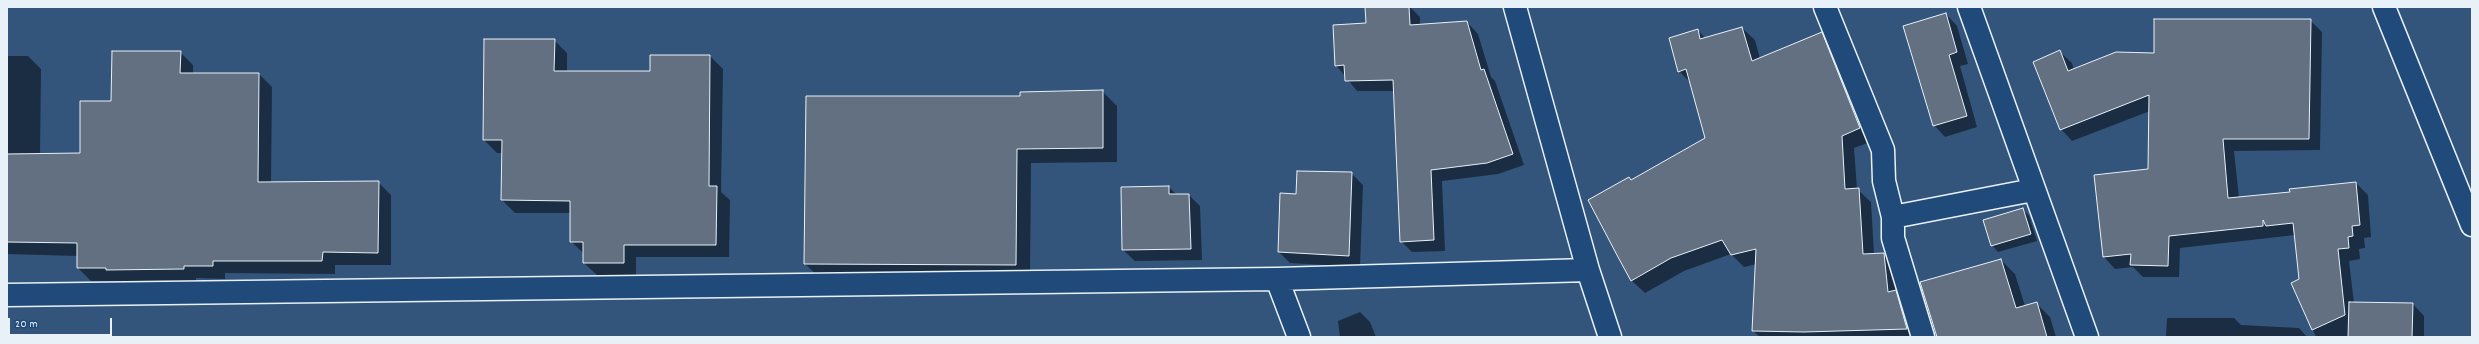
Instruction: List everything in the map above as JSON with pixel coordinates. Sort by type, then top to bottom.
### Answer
[{"type":"street","points":[[1515,7],[1588,270],[1610,337]]},
{"type":"street","points":[[1825,7],[1883,150],[1884,181],[1893,218],[1893,238],[1923,337]]},
{"type":"street","points":[[1969,7],[2033,190],[2087,337]]},
{"type":"street","points":[[2384,7],[2472,225]]},
{"type":"street","points":[[1893,218],[2033,190]]},
{"type":"street","points":[[7,296],[1277,279],[1588,270]]},
{"type":"street","points":[[1277,279],[1299,337]]},
{"type":"building","points":[[1365,7],[1409,7],[1410,25],[1467,21],[1481,70],[1484,69],[1513,154],[1487,163],[1431,170],[1434,240],[1400,242],[1393,80],[1345,81],[1344,65],[1335,66],[1333,25],[1366,23]]},
{"type":"building","points":[[1946,13],[1957,52],[1949,55],[1967,116],[1933,126],[1903,26]]},
{"type":"building","points":[[2154,19],[2311,19],[2309,139],[2223,139],[2228,198],[2290,192],[2289,189],[2356,182],[2360,225],[2352,226],[2353,236],[2348,237],[2349,248],[2338,249],[2345,315],[2312,330],[2291,283],[2299,279],[2293,223],[2266,226],[2263,220],[2263,226],[2169,236],[2168,266],[2130,265],[2131,254],[2103,257],[2094,175],[2148,169],[2149,95],[2060,130],[2033,62],[2060,50],[2068,71],[2116,52],[2154,53]]},
{"type":"building","points":[[1742,27],[1752,61],[1822,32],[1860,128],[1842,136],[1845,189],[1859,188],[1863,254],[1884,253],[1888,292],[1896,290],[1907,329],[1804,332],[1752,331],[1756,249],[1731,255],[1722,240],[1671,258],[1631,281],[1588,200],[1629,177],[1631,180],[1705,138],[1686,69],[1678,72],[1669,38],[1698,29],[1700,39]]},
{"type":"building","points":[[484,39],[555,39],[554,71],[650,71],[650,55],[710,55],[709,186],[717,186],[716,245],[624,245],[624,263],[583,263],[583,242],[570,242],[570,201],[501,200],[502,140],[483,140]]},
{"type":"building","points":[[112,51],[181,51],[180,73],[259,73],[258,182],[379,181],[378,253],[323,252],[322,261],[213,261],[213,266],[184,266],[184,269],[106,270],[106,268],[77,268],[77,243],[7,242],[7,154],[80,153],[80,101],[111,101]]},
{"type":"building","points":[[1103,90],[1103,148],[1017,149],[1016,265],[804,264],[806,96],[1020,96],[1020,92]]},
{"type":"building","points":[[1297,171],[1352,172],[1349,256],[1278,252],[1280,193],[1296,194]]},
{"type":"building","points":[[1169,186],[1169,194],[1189,194],[1191,249],[1122,250],[1121,187]]},
{"type":"building","points":[[2023,208],[2031,234],[1991,246],[1983,220]]},
{"type":"building","points":[[2001,259],[2016,308],[2037,302],[2047,337],[1937,337],[1920,282]]},
{"type":"building","points":[[2349,302],[2413,303],[2412,337],[2348,337]]}]
